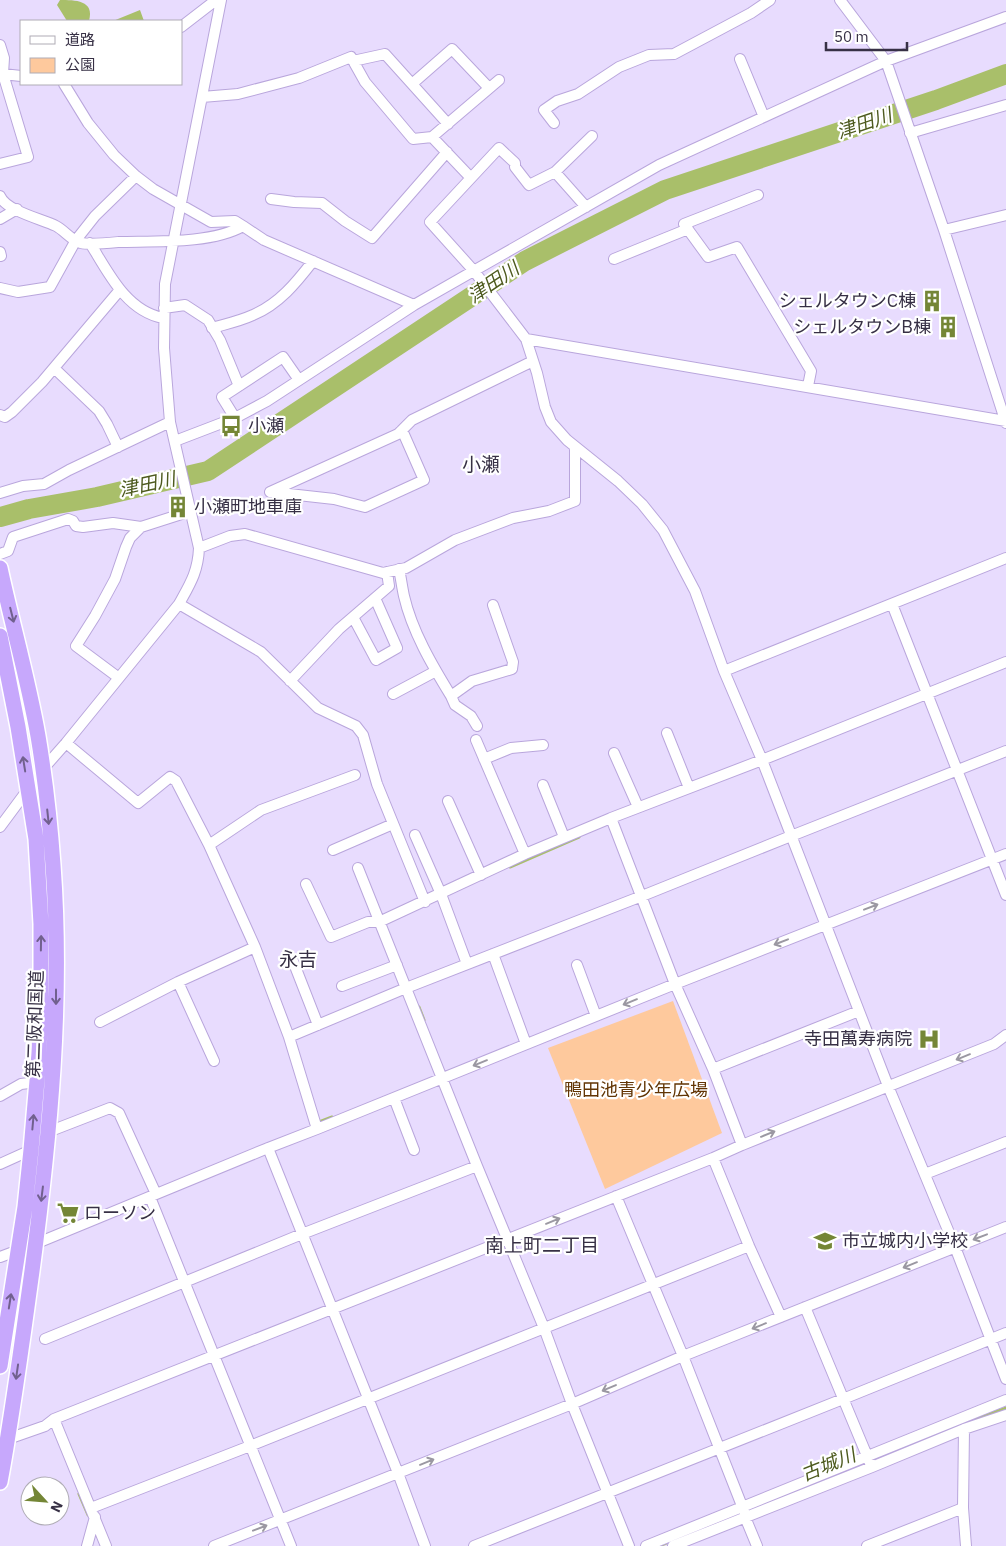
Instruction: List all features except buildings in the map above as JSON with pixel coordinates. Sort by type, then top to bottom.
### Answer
[{"type":"highway","name":"第二阪和国道","points":[[0,568],[26,676],[43,769],[53,864],[56,964],[55,1043],[48,1132],[35,1244],[4,1441],[0,1482]]},
{"type":"highway","name":"第二阪和国道","points":[[0,636],[10,683],[36,839],[41,924],[37,1082],[31,1150],[19,1250],[0,1366]]},
{"type":"street","points":[[182,26],[216,0]]},
{"type":"street","points":[[0,827],[43,769],[179,604],[192,580],[198,563],[199,548],[170,422],[164,348],[164,284],[221,0]]},
{"type":"street","points":[[554,123],[544,110],[558,101],[578,94],[619,67],[649,54],[674,54],[770,0]]},
{"type":"street","points":[[526,339],[808,386],[1006,422],[944,230],[886,61],[842,1]]},
{"type":"street","points":[[174,440],[235,418],[267,401],[414,305],[659,165],[886,61],[1006,17]]},
{"type":"street","points":[[0,45],[4,58],[3,74],[28,157],[0,164]]},
{"type":"street","points":[[412,84],[452,49],[490,88]]},
{"type":"street","points":[[353,61],[385,54],[448,124]]},
{"type":"street","points":[[202,98],[238,94],[300,78],[351,57],[365,82],[413,139],[432,137],[499,80]]},
{"type":"street","points":[[740,60],[764,117]]},
{"type":"street","points":[[3,74],[20,76]]},
{"type":"street","points":[[65,85],[88,123],[114,155],[153,189],[211,222],[235,222],[264,240],[414,305]]},
{"type":"street","points":[[910,133],[1006,105]]},
{"type":"street","points":[[592,136],[555,172],[529,185],[515,167],[515,163],[498,148],[430,222],[474,271],[526,339],[551,422],[567,440],[618,481],[642,504],[663,530],[695,591],[724,671],[762,760],[888,1086],[955,1247],[1006,1378]]},
{"type":"street","points":[[432,137],[471,178]]},
{"type":"street","points":[[271,199],[322,203],[345,221],[372,238],[446,152]]},
{"type":"street","points":[[555,172],[586,207]]},
{"type":"street","points":[[0,288],[18,292],[50,287],[76,240],[95,216],[136,176]]},
{"type":"street","points":[[614,259],[684,223],[758,195]]},
{"type":"street","points":[[0,196],[6,204],[35,219],[56,226],[80,243],[173,241],[211,237],[237,230],[243,226]]},
{"type":"street","points":[[0,219],[16,209]]},
{"type":"street","points":[[944,230],[1006,215]]},
{"type":"street","points":[[684,223],[708,257],[737,247],[811,371],[808,386]]},
{"type":"street","points":[[90,243],[120,291],[136,306],[153,316],[186,305],[208,320],[220,340],[239,386]]},
{"type":"street","points":[[212,328],[252,316],[267,308],[280,299],[312,261]]},
{"type":"street","points":[[0,415],[5,417],[12,412],[54,368],[120,291]]},
{"type":"street","points":[[235,418],[222,397],[283,357],[299,380]]},
{"type":"street","points":[[402,430],[424,480],[365,507],[334,499],[270,492],[398,434],[402,430],[412,420],[533,361]]},
{"type":"street","points":[[54,368],[99,411],[118,446]]},
{"type":"street","points":[[0,493],[23,486],[44,484],[69,470],[170,422]]},
{"type":"street","points":[[199,548],[230,536],[245,534],[383,572],[406,568],[455,540],[513,518],[549,510],[575,501],[575,447]]},
{"type":"street","points":[[0,554],[8,551],[14,537],[68,519],[73,521],[76,526],[83,527],[113,523],[141,527],[191,511]]},
{"type":"street","points":[[118,678],[76,646],[115,579],[130,538],[141,527]]},
{"type":"street","points":[[724,671],[1006,558]]},
{"type":"street","points":[[399,569],[404,597],[416,630],[436,671],[455,705],[471,716],[477,726]]},
{"type":"street","points":[[290,681],[339,629],[389,586],[387,572]]},
{"type":"street","points":[[353,617],[376,660],[397,648],[375,598]]},
{"type":"street","points":[[179,604],[261,652],[318,708],[356,726],[363,735],[377,784],[425,902]]},
{"type":"street","points":[[892,604],[1006,895]]},
{"type":"street","points":[[451,696],[472,681],[512,668],[513,662],[492,605]]},
{"type":"street","points":[[306,884],[330,937],[368,922],[379,922],[525,854],[611,818],[762,760],[1006,662]]},
{"type":"street","points":[[393,694],[436,671]]},
{"type":"street","points":[[667,732],[689,788]]},
{"type":"street","points":[[476,740],[525,854]]},
{"type":"street","points":[[66,743],[138,803],[170,777],[176,781],[209,845],[255,947],[289,1036],[317,1129]]},
{"type":"street","points":[[484,759],[511,748],[543,745]]},
{"type":"street","points":[[289,1036],[1006,751]]},
{"type":"street","points":[[614,752],[638,807]]},
{"type":"street","points":[[209,845],[261,810],[355,775]]},
{"type":"street","points":[[543,785],[564,838]]},
{"type":"street","points":[[448,801],[481,875]]},
{"type":"street","points":[[611,818],[675,984],[713,1070],[742,1145]]},
{"type":"street","points":[[333,850],[393,824]]},
{"type":"street","points":[[415,834],[441,894],[467,964]]},
{"type":"street","points":[[35,1244],[675,984],[1006,854]]},
{"type":"street","points":[[358,868],[544,1328],[572,1404],[629,1546]]},
{"type":"street","points":[[100,1022],[178,982],[255,947]]},
{"type":"street","points":[[493,954],[526,1044]]},
{"type":"street","points":[[293,961],[318,1024]]},
{"type":"street","points":[[342,986],[397,965]]},
{"type":"street","points":[[577,965],[596,1016]]},
{"type":"street","points":[[178,982],[214,1061]]},
{"type":"street","points":[[713,1070],[859,1011]]},
{"type":"street","points":[[4,1441],[45,1426],[54,1418],[713,1158],[994,1044],[1006,1035]]},
{"type":"street","points":[[0,1096],[22,1084],[37,1082]]},
{"type":"street","points":[[394,1098],[414,1150]]},
{"type":"street","points":[[0,1164],[31,1150],[48,1132],[110,1108],[120,1113],[214,1356],[291,1546]]},
{"type":"street","points":[[925,1174],[1006,1142]]},
{"type":"street","points":[[268,1148],[426,1546]]},
{"type":"street","points":[[713,1158],[749,1246],[781,1317]]},
{"type":"street","points":[[45,1339],[302,1234],[477,1166]]},
{"type":"street","points":[[616,1196],[683,1356],[757,1546]]},
{"type":"street","points":[[214,1546],[572,1404],[683,1356],[1006,1227]]},
{"type":"street","points":[[93,1513],[250,1446],[749,1246]]},
{"type":"street","points":[[0,1257],[19,1250]]},
{"type":"street","points":[[805,1307],[872,1468]]},
{"type":"street","points":[[474,1546],[1006,1333]]},
{"type":"street","points":[[672,1546],[866,1457],[1006,1400]]},
{"type":"street","points":[[646,1546],[745,1514],[872,1468],[964,1429],[1006,1415]]},
{"type":"street","points":[[54,1418],[106,1546]]},
{"type":"street","points":[[964,1429],[963,1508],[966,1546]]},
{"type":"street","points":[[866,1546],[963,1508]]},
{"type":"street","points":[[87,1546],[93,1513]]},
{"type":"green space","name":"鴨田池青少年広場","points":[[673,1001],[722,1133],[605,1189],[548,1048]]},
{"type":"shaded area","points":[[60,0],[72,0],[82,3],[89,9],[89,20],[66,20],[57,5]]},
{"type":"shaded area","points":[[140,10],[144,20],[115,20]]},
{"type":"waterway","name":"津田川","points":[[0,517],[29,509],[97,497],[208,471],[525,261],[665,190],[936,100],[1006,74]]},
{"type":"waterway","points":[[510,867],[579,837]]},
{"type":"waterway","points":[[419,1007],[424,1020]]},
{"type":"waterway","points":[[319,1122],[332,1117]]},
{"type":"waterway","name":"古城川","points":[[969,1422],[1006,1408]]},
{"type":"waterway","name":"古城川","points":[[659,1546],[914,1444]]},
{"type":"waterway","points":[[79,1494],[88,1515]]},
{"type":"place","name":"シェルタウンC棟","points":[[932,301]]},
{"type":"place","name":"シェルタウンB棟","points":[[948,327]]},
{"type":"place","name":"小瀬","points":[[231,426]]},
{"type":"place","name":"小瀬町地車庫","points":[[178,507]]},
{"type":"place","name":"寺田萬寿病院","points":[[929,1039]]},
{"type":"place","name":"ローソン","points":[[68,1213]]},
{"type":"place","name":"市立城内小学校","points":[[825,1241]]},
{"type":"district","name":"小瀬","points":[[481,464]]},
{"type":"district","name":"永吉","points":[[298,959]]},
{"type":"district","name":"南上町二丁目","points":[[542,1245]]}]
